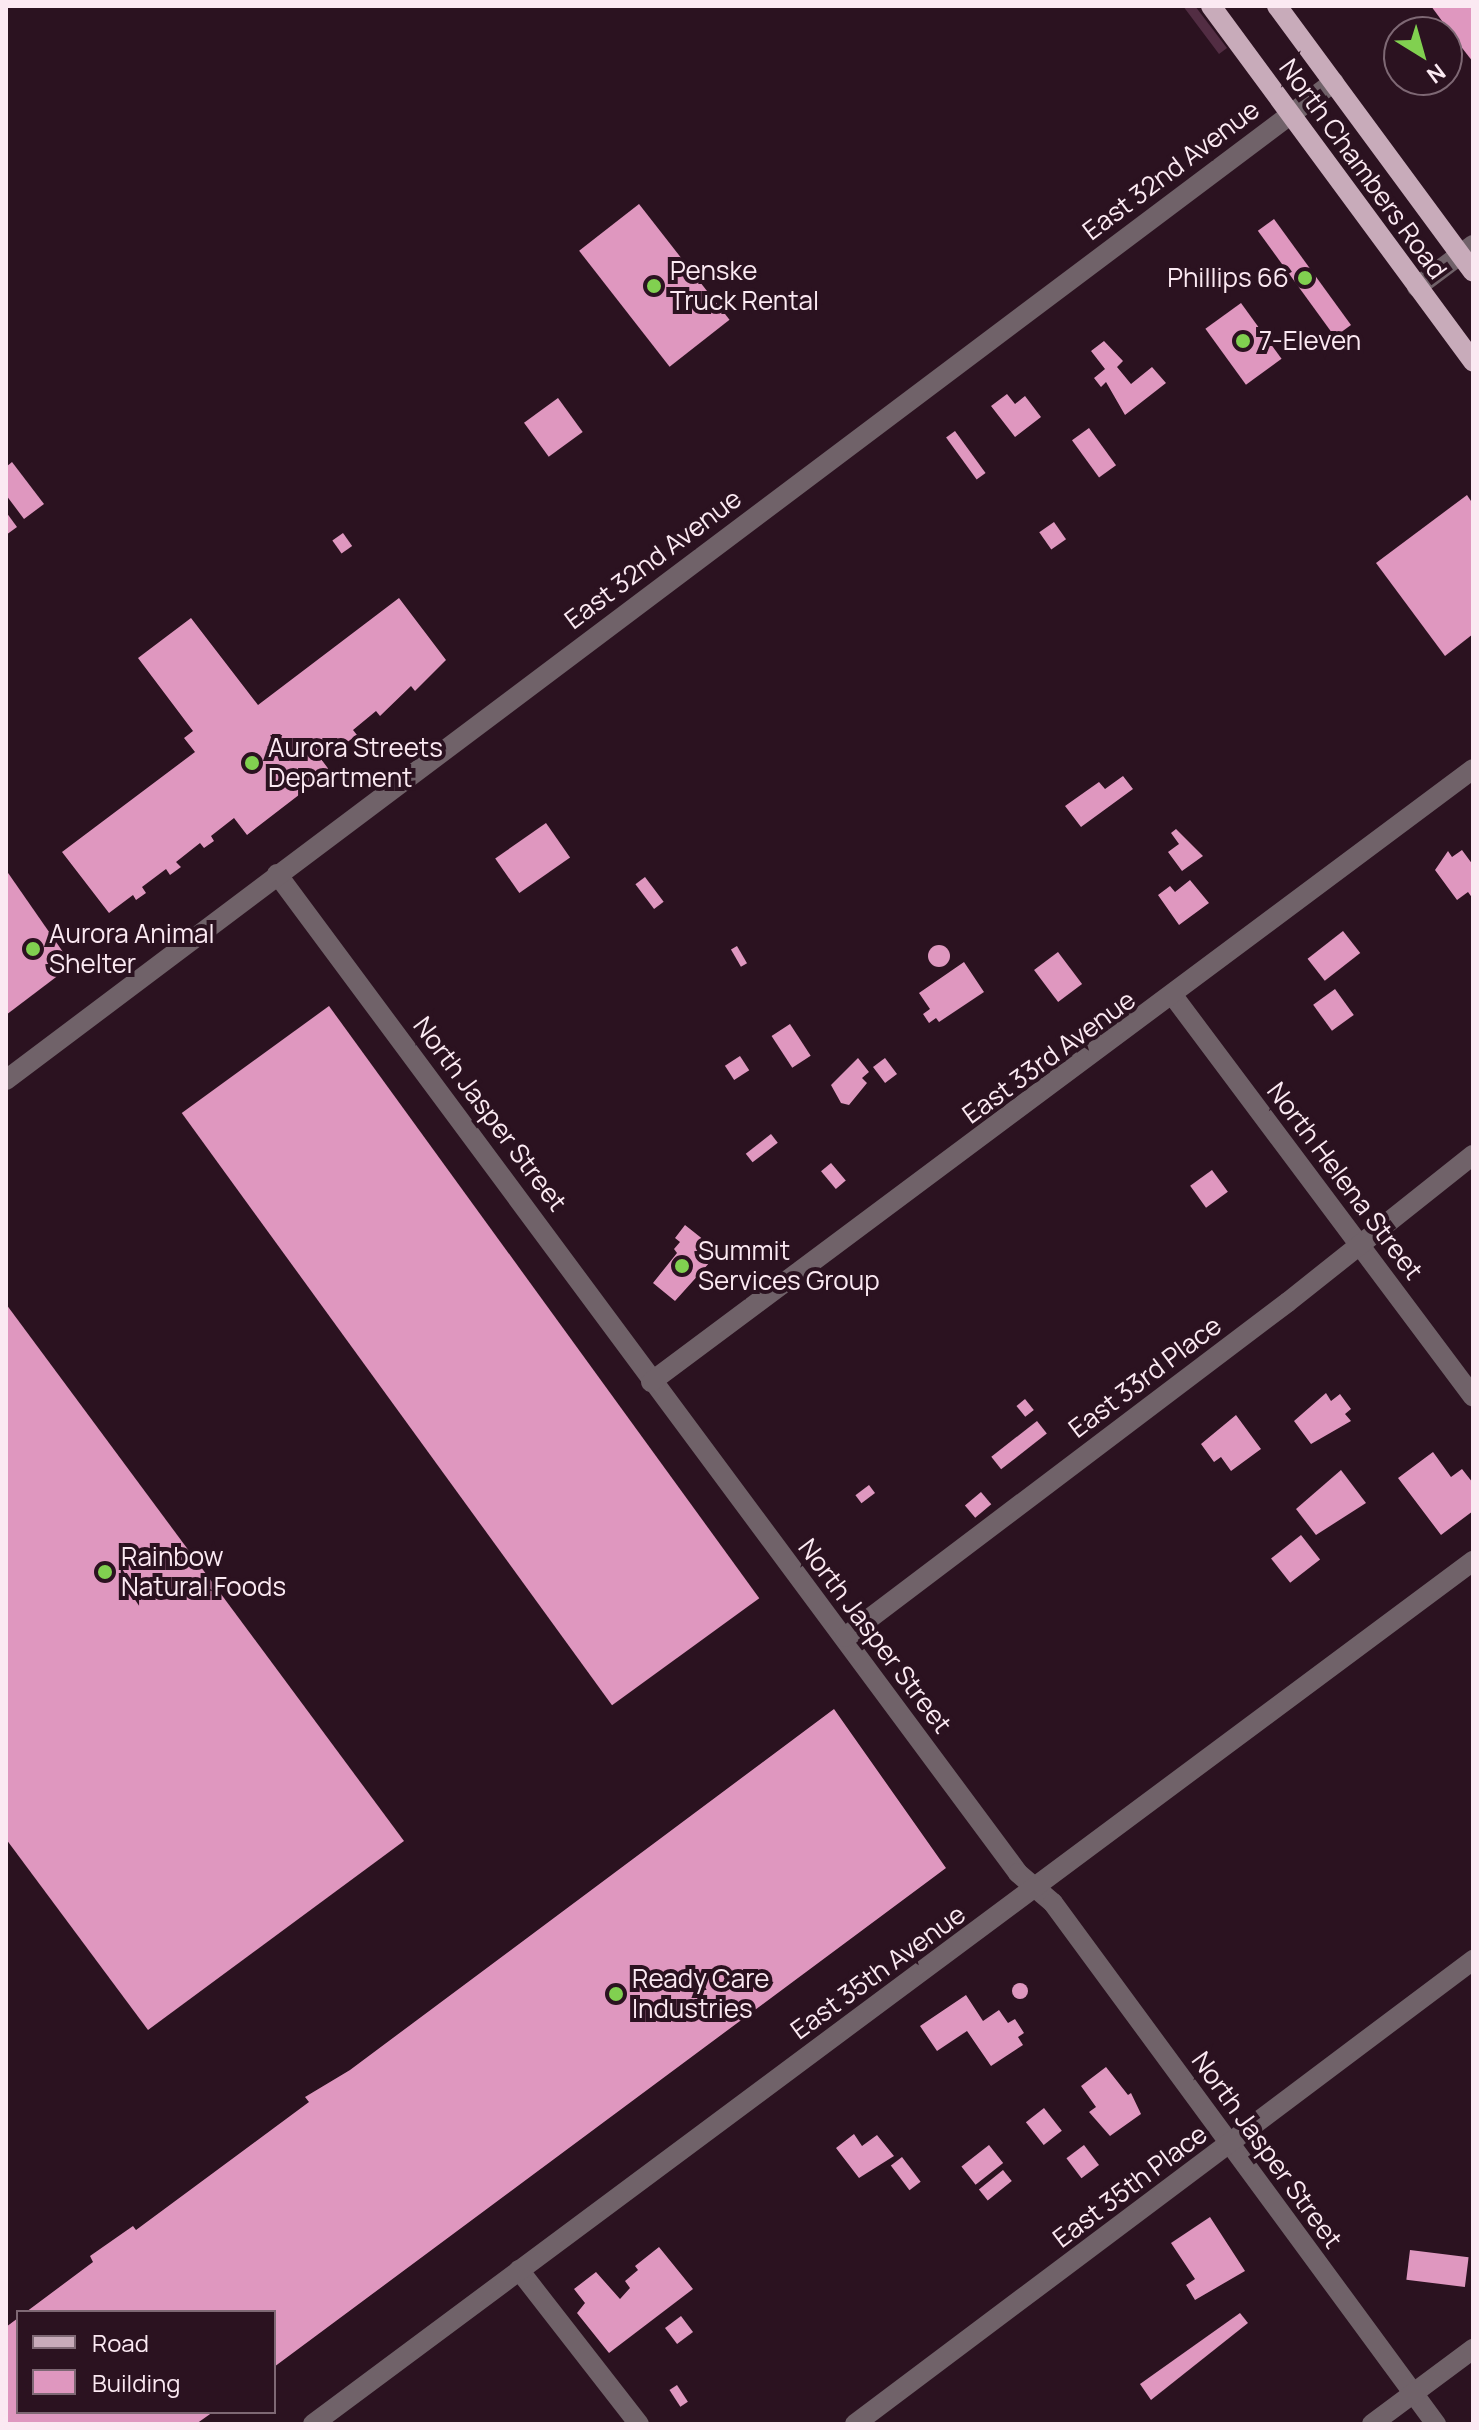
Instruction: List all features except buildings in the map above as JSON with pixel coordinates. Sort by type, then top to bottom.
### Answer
[{"type":"main road","name":"North Chambers Road","points":[[1211,6],[1473,362]]},
{"type":"main road","name":"North Chambers Road","points":[[1277,6],[1467,250],[1473,272]]},
{"type":"street","name":"East 32nd Avenue","points":[[6,1080],[1334,82]]},
{"type":"street","points":[[1417,287],[1467,250]]},
{"type":"street","name":"East 33rd Avenue","points":[[651,1382],[1174,997],[1473,769]]},
{"type":"street","name":"North Jasper Street","points":[[277,874],[570,1263],[651,1382],[845,1637],[1018,1873],[1053,1903],[1436,2424]]},
{"type":"street","name":"North Helena Street","points":[[1174,997],[1473,1397]]},
{"type":"street","name":"East 33rd Place","points":[[845,1637],[1288,1302],[1473,1155]]},
{"type":"street","name":"East 35th Avenue","points":[[313,2424],[1473,1561]]},
{"type":"street","name":"East 35th Place","points":[[855,2424],[1473,1960]]},
{"type":"street","points":[[519,2270],[639,2424]]},
{"type":"street","points":[[1372,2424],[1473,2349]]},
{"type":"shaded area","points":[[1183,6],[1195,6],[1227,48],[1219,54]]},
{"type":"place","name":"Phillips 66","points":[[1305,278]]},
{"type":"place","name":"Penske Truck Rental","points":[[654,286]]},
{"type":"place","name":"7-Eleven","points":[[1243,341]]},
{"type":"place","name":"Aurora Streets Department","points":[[252,763]]},
{"type":"place","name":"Aurora Animal Shelter","points":[[33,949]]},
{"type":"place","name":"Summit Services Group","points":[[682,1266]]},
{"type":"place","name":"Rainbow Natural Foods","points":[[105,1572]]},
{"type":"place","name":"Ready Care Industries","points":[[616,1994]]}]
